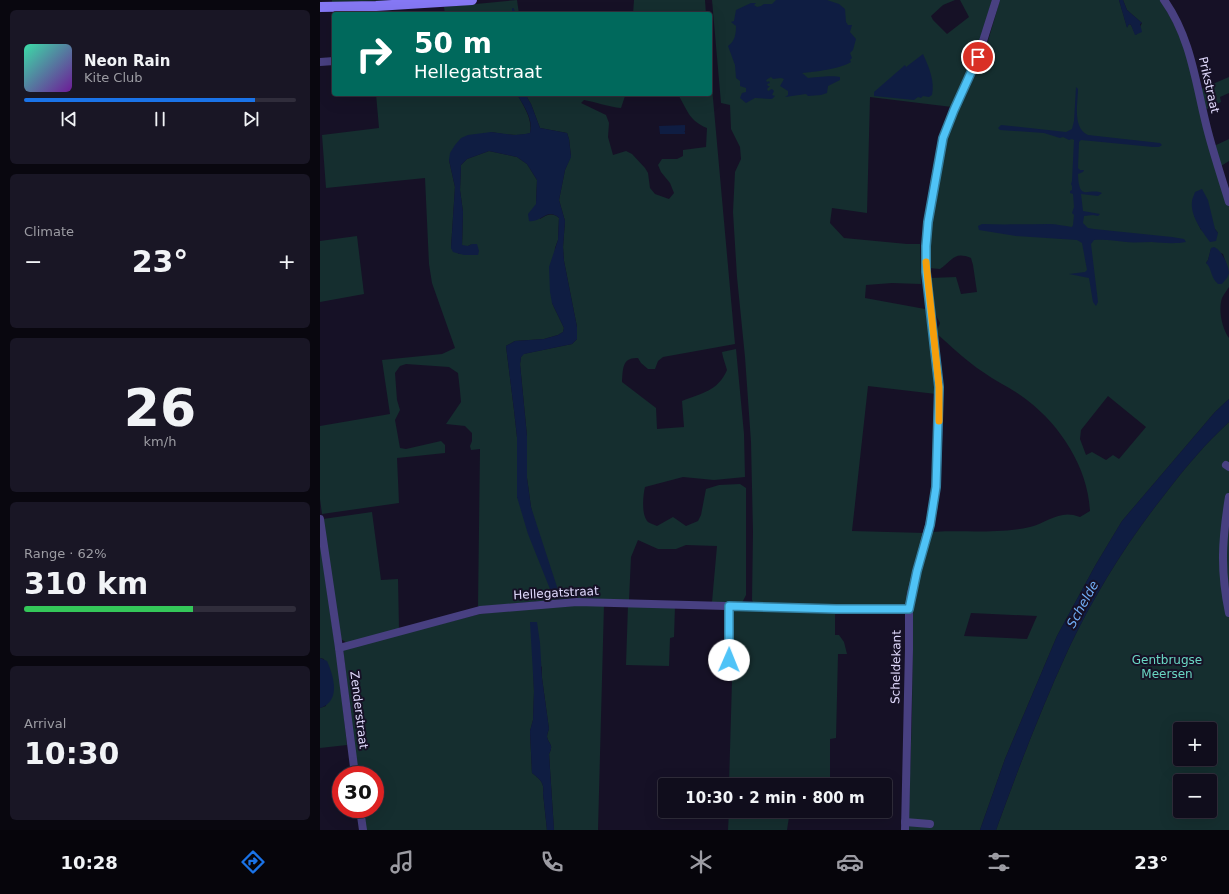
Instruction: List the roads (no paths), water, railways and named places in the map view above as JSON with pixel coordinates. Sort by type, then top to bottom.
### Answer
[{"type":"main road","points":[[320,7],[336,3],[472,0]]},
{"type":"street","name":"Scheldekant","points":[[930,824],[905,826],[909,609],[917,571],[930,525],[936,487],[939,387],[926,272],[928,222],[943,138],[978,57],[996,0]]},
{"type":"street","name":"Prikstraat","points":[[1164,0],[1175,18],[1191,56],[1208,132],[1229,202]]},
{"type":"street","points":[[320,62],[332,60]]},
{"type":"street","points":[[1229,497],[1222,552],[1225,592],[1229,613]]},
{"type":"street","points":[[320,519],[339,648]]},
{"type":"street","name":"Hellegatstraat","points":[[339,648],[480,610],[577,602],[663,603],[836,609],[909,609]]},
{"type":"street","points":[[729,606],[729,673]]},
{"type":"street","name":"Zenderstraat","points":[[339,648],[354,766]]},
{"type":"street","points":[[361,818],[363,830]]},
{"type":"water","points":[[776,0],[827,0],[839,4],[845,9],[846,22],[848,25],[852,25],[850,32],[856,39],[853,50],[850,53],[852,58],[850,60],[851,62],[834,68],[802,73],[808,78],[829,76],[840,77],[840,80],[828,86],[827,93],[821,95],[808,96],[806,94],[785,97],[788,95],[788,91],[780,86],[784,79],[773,79],[771,77],[766,80],[770,83],[767,84],[770,86],[767,89],[768,91],[772,89],[774,91],[772,95],[775,96],[772,99],[755,98],[746,103],[740,98],[742,93],[746,92],[746,88],[740,86],[740,81],[736,78],[735,65],[728,46],[734,40],[736,32],[736,26],[731,22],[734,21],[736,10],[751,3],[756,3],[754,5],[757,7],[764,4],[772,4]]},
{"type":"water","points":[[1119,0],[1123,0],[1127,10],[1142,23],[1140,24],[1142,32],[1135,35],[1131,25],[1129,24],[1127,28]]},
{"type":"water","points":[[923,54],[932,79],[932,95],[929,97],[918,97],[914,100],[874,96],[874,92],[905,65],[906,67]]},
{"type":"water","points":[[1076,87],[1078,89],[1077,115],[1083,132],[1088,135],[1160,143],[1162,145],[1159,147],[1153,147],[1081,140],[1079,142],[1078,168],[1080,170],[1084,170],[1078,174],[1080,188],[1085,192],[1102,193],[1098,196],[1081,194],[1083,211],[1100,214],[1098,216],[1084,216],[1083,223],[1088,228],[1172,237],[1184,239],[1186,242],[1173,243],[1094,240],[1091,244],[1098,302],[1096,306],[1093,302],[1089,278],[1069,274],[1085,272],[1087,270],[1082,243],[1077,240],[1016,236],[979,230],[978,226],[982,224],[1049,224],[1072,227],[1074,215],[1072,213],[1074,207],[1073,194],[1070,193],[1070,191],[1072,190],[1071,184],[1074,140],[1069,140],[1063,137],[1060,138],[1044,133],[1000,130],[998,128],[1001,125],[1066,132],[1072,129],[1074,121]]},
{"type":"water","points":[[518,96],[526,96],[531,104],[540,128],[567,133],[571,157],[565,170],[559,200],[565,221],[563,247],[564,261],[577,327],[577,339],[572,344],[524,354],[521,357],[520,364],[527,436],[527,478],[531,507],[559,593],[552,594],[528,534],[517,497],[517,437],[506,346],[515,341],[544,339],[558,335],[563,332],[564,328],[552,303],[550,292],[549,267],[558,240],[559,218],[551,214],[534,221],[529,221],[528,214],[536,204],[537,180],[527,164],[517,157],[489,151],[467,159],[461,165],[460,190],[463,212],[462,245],[468,246],[477,244],[479,251],[478,255],[464,255],[453,252],[451,248],[455,187],[449,160],[450,153],[461,138],[468,135],[491,132],[514,135],[530,133],[531,128],[529,117]]},
{"type":"water","points":[[685,125],[685,134],[660,134],[659,126]]},
{"type":"water","points":[[1202,189],[1208,200],[1215,229],[1218,233],[1216,241],[1210,242],[1197,223],[1193,212],[1192,200],[1195,192]]},
{"type":"water","points":[[1211,248],[1217,248],[1222,254],[1229,270],[1228,276],[1222,284],[1218,284],[1215,281],[1206,263]]},
{"type":"water","name":"Schelde","points":[[1229,399],[1229,422],[1187,466],[1151,512],[1124,550],[1100,589],[1078,629],[1048,694],[996,830],[980,830],[1005,759],[1057,636],[1095,566],[1122,521],[1215,412]]},
{"type":"water","points":[[530,622],[537,622],[540,643],[542,678],[549,729],[547,737],[551,746],[549,754],[554,830],[547,830],[543,786],[541,781],[532,773],[530,731],[533,720],[534,691]]},
{"type":"water","points":[[320,658],[327,661],[332,674],[334,688],[331,700],[327,705],[320,708]]},
{"type":"park label","name":"Gentbrugse Meersen","points":[[1167,667]]}]
